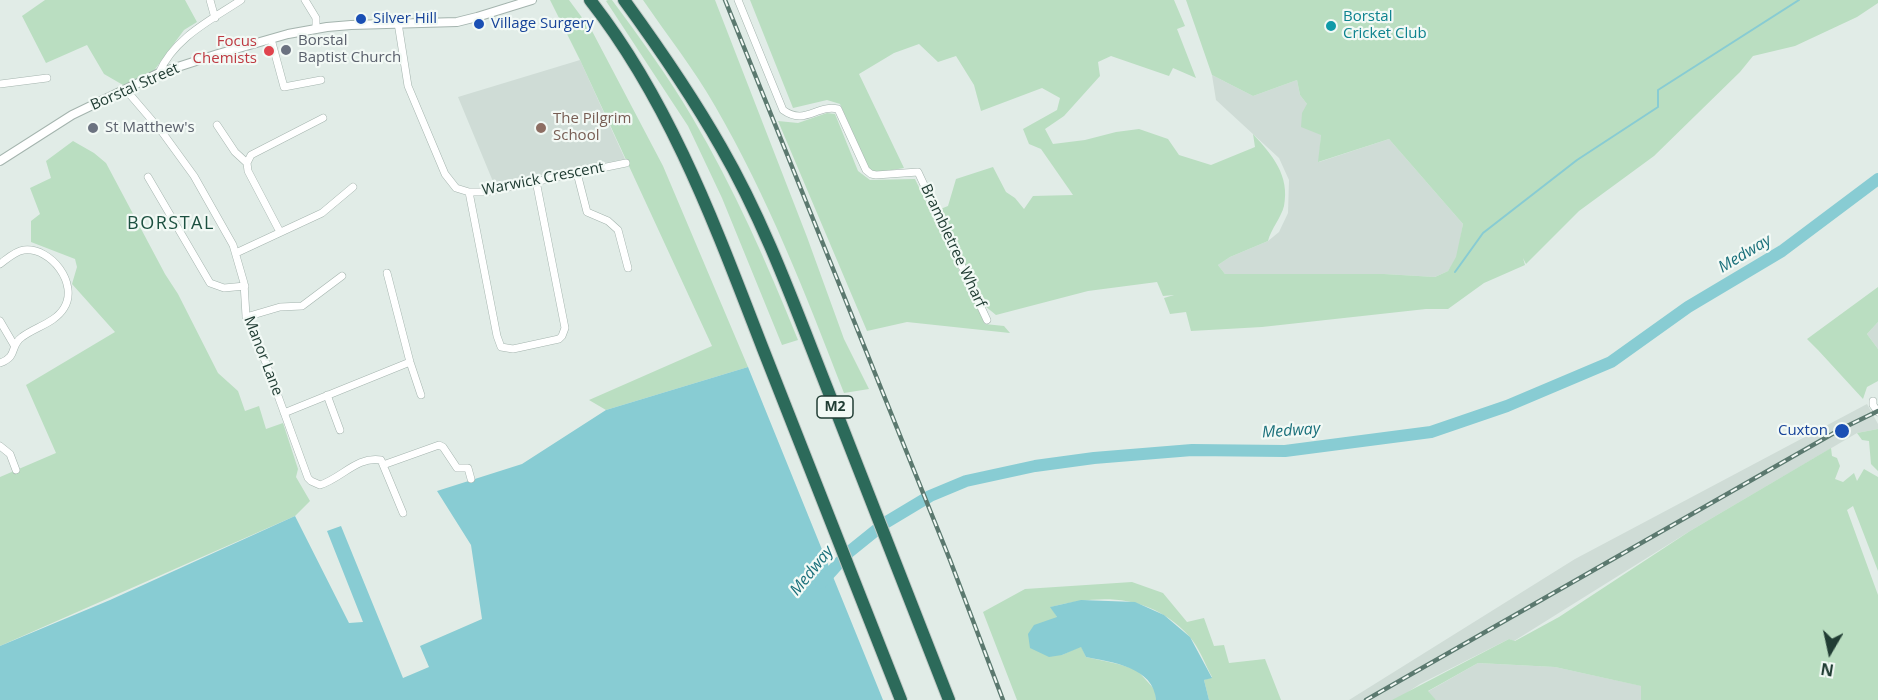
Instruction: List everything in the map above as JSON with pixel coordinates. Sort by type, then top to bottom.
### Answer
[{"type":"highway","name":"M2","points":[[624,0],[673,68],[723,149],[752,207],[782,274],[949,700]]},
{"type":"highway","points":[[591,2],[622,45],[691,169],[901,700]]},
{"type":"street","points":[[210,0],[215,18]]},
{"type":"street","points":[[159,73],[165,60],[187,35],[241,0]]},
{"type":"street","points":[[305,0],[316,18],[316,29]]},
{"type":"street","name":"Borstal Street","points":[[0,162],[72,115],[159,73],[271,39],[316,29],[351,24],[463,21],[532,0]]},
{"type":"street","name":"Brambletree Wharf","points":[[738,0],[783,110],[790,116],[800,116],[829,107],[838,109],[866,170],[871,174],[918,172],[987,320]]},
{"type":"street","name":"Warwick Crescent","points":[[398,23],[405,74],[425,130],[445,174],[456,188],[469,192],[484,192],[626,163]]},
{"type":"street","points":[[271,39],[284,87],[321,80]]},
{"type":"street","points":[[0,84],[47,78]]},
{"type":"street","name":"Manor Lane","points":[[126,90],[162,132],[194,176],[236,253],[244,286],[246,317],[266,363],[308,478],[320,485],[370,458],[381,459],[383,465]]},
{"type":"street","points":[[280,232],[248,171],[247,163],[251,155],[323,118]]},
{"type":"street","points":[[217,125],[236,152],[247,163]]},
{"type":"street","points":[[577,173],[587,212],[608,221],[618,230],[628,268]]},
{"type":"street","points":[[148,177],[210,283],[224,288],[244,286]]},
{"type":"street","points":[[469,192],[499,343],[508,350],[521,348],[559,339],[564,328],[536,181]]},
{"type":"street","points":[[236,253],[322,213],[352,187]]},
{"type":"street","points":[[0,264],[22,250],[38,251],[50,258],[68,288],[68,298],[64,309],[54,319],[21,337],[14,345]]},
{"type":"street","points":[[387,273],[410,362],[422,395]]},
{"type":"street","points":[[246,317],[280,307],[302,306],[342,276]]},
{"type":"street","points":[[0,321],[14,345],[14,353],[10,359],[0,363]]},
{"type":"street","points":[[284,413],[410,362]]},
{"type":"street","points":[[327,395],[340,430]]},
{"type":"street","points":[[1873,401],[1878,412]]},
{"type":"street","points":[[403,513],[383,465],[439,445],[443,447],[457,468],[468,468],[471,479]]},
{"type":"street","points":[[0,446],[10,454],[16,470]]},
{"type":"shaded area","name":"The Pilgrim School","points":[[580,60],[625,159],[494,184],[458,97]]},
{"type":"shaded area","points":[[1212,75],[1253,96],[1297,80],[1300,95],[1307,104],[1321,135],[1319,162],[1389,139],[1463,224],[1457,257],[1448,271],[1435,277],[1384,274],[1225,274],[1218,265],[1230,257],[1268,241],[1279,232],[1288,213],[1289,180],[1279,158],[1216,100]]},
{"type":"shaded area","points":[[1878,322],[1878,349],[1867,334]]},
{"type":"shaded area","points":[[1867,404],[1878,424],[1878,429],[1857,433],[1690,531],[1514,641],[1509,639],[1420,684],[1396,700],[1349,700],[1575,559]]},
{"type":"shaded area","points":[[1478,663],[1555,667],[1642,686],[1641,700],[1436,700],[1427,692]]},
{"type":"green space","points":[[45,0],[185,0],[197,22],[184,30],[153,72],[123,85],[104,74],[87,45],[46,63],[22,16]]},
{"type":"green space","points":[[550,0],[569,0],[592,31],[663,166],[748,367],[606,410],[589,400],[712,346]]},
{"type":"green space","points":[[612,0],[654,57],[707,144],[749,226],[798,340],[782,345],[722,198],[688,126],[606,1]]},
{"type":"green space","points":[[643,0],[715,0],[844,339],[869,389],[844,393],[800,283],[752,175],[707,92]]},
{"type":"green space","points":[[750,0],[1174,0],[1185,26],[1177,29],[1196,78],[1173,68],[1169,76],[1111,56],[1098,62],[1100,76],[1064,116],[1045,129],[1053,144],[1139,129],[1168,139],[1179,155],[1211,165],[1255,147],[1253,134],[1273,158],[1282,175],[1284,206],[1268,241],[1230,257],[1218,265],[1225,274],[1384,274],[1435,277],[1448,271],[1456,257],[1463,224],[1389,139],[1318,162],[1321,135],[1301,127],[1302,113],[1307,104],[1300,95],[1297,80],[1253,96],[1212,75],[1186,0],[1878,0],[1878,3],[1857,17],[1795,46],[1753,56],[1740,72],[1654,156],[1579,211],[1526,264],[1523,258],[1525,265],[1484,283],[1448,309],[1426,309],[1262,327],[1191,331],[1186,312],[1170,314],[1164,298],[1174,295],[1163,296],[1157,282],[1088,291],[996,315],[985,306],[938,210],[948,206],[956,179],[993,167],[1006,192],[1015,198],[1024,209],[1033,196],[1073,195],[1041,149],[1029,144],[1023,129],[1057,110],[1060,98],[1042,88],[981,111],[974,85],[956,56],[938,62],[919,44],[894,53],[859,74],[904,168],[874,173],[869,168],[840,104],[827,100],[793,108]]},
{"type":"green space","points":[[827,113],[835,114],[858,171],[870,180],[915,179],[985,324],[1004,326],[1010,333],[907,322],[867,331],[778,121],[798,123]]},
{"type":"green space","points":[[73,141],[106,163],[178,294],[218,373],[238,391],[245,411],[259,406],[266,429],[283,423],[298,469],[296,477],[310,501],[295,516],[0,646],[0,477],[56,453],[26,385],[115,332],[72,284],[77,267],[75,259],[31,242],[31,221],[40,214],[30,188],[51,178],[46,161]]},
{"type":"green space","points":[[1878,287],[1878,322],[1867,334],[1878,349],[1878,381],[1867,387],[1863,399],[1807,339]]},
{"type":"green space","points":[[1878,429],[1878,471],[1871,464],[1869,441],[1862,440],[1857,433]]},
{"type":"green space","points":[[1831,448],[1832,456],[1837,458],[1840,466],[1835,479],[1843,482],[1854,473],[1857,481],[1864,469],[1878,477],[1878,571],[1853,506],[1847,510],[1878,595],[1878,700],[1641,700],[1641,686],[1555,667],[1478,663],[1428,691],[1436,700],[1392,700],[1509,639],[1515,641],[1559,617],[1690,531]]},
{"type":"green space","points":[[1132,582],[1163,593],[1187,622],[1204,618],[1214,646],[1224,645],[1229,663],[1265,659],[1281,700],[1209,700],[1204,680],[1212,677],[1199,650],[1189,636],[1174,622],[1158,612],[1142,605],[1107,599],[1051,607],[1057,617],[1062,655],[1081,646],[1086,657],[1137,670],[1155,690],[1156,700],[1017,700],[983,612],[1025,589]]},
{"type":"water","points":[[748,367],[883,700],[0,700],[0,646],[110,600],[295,516],[349,623],[363,622],[327,531],[341,526],[403,678],[429,667],[420,646],[482,619],[471,545],[437,491],[522,464],[606,410]]},
{"type":"water","points":[[1081,600],[1135,602],[1164,615],[1190,637],[1212,678],[1204,680],[1209,700],[1156,700],[1148,680],[1140,673],[1119,664],[1086,657],[1081,647],[1062,655],[1049,657],[1030,648],[1028,634],[1034,625],[1057,617],[1050,607]]},
{"type":"waterway","points":[[1455,272],[1483,233],[1577,160],[1658,107],[1658,90],[1799,0]]},
{"type":"waterway","name":"Medway","points":[[821,583],[849,552],[885,523],[930,496],[966,481],[1035,466],[1094,458],[1192,450],[1285,451],[1431,432],[1507,406],[1611,362],[1688,307],[1782,251],[1878,179]]},
{"type":"railway","points":[[725,0],[950,560],[1003,700]]},
{"type":"railway","points":[[1366,700],[1841,429],[1878,411]]},
{"type":"place","name":"Silver Hill","points":[[361,19]]},
{"type":"place","name":"Village Surgery","points":[[479,24]]},
{"type":"place","name":"Borstal Cricket Club","points":[[1331,26]]},
{"type":"place","name":"Borstal Baptist Church","points":[[286,50]]},
{"type":"place","name":"Focus Chemists","points":[[269,51]]},
{"type":"place","name":"St Matthew's","points":[[93,128]]},
{"type":"place","name":"The Pilgrim School","points":[[541,128]]},
{"type":"place","name":"Cuxton","points":[[1842,431]]},
{"type":"district","name":"BORSTAL","points":[[171,224]]}]
